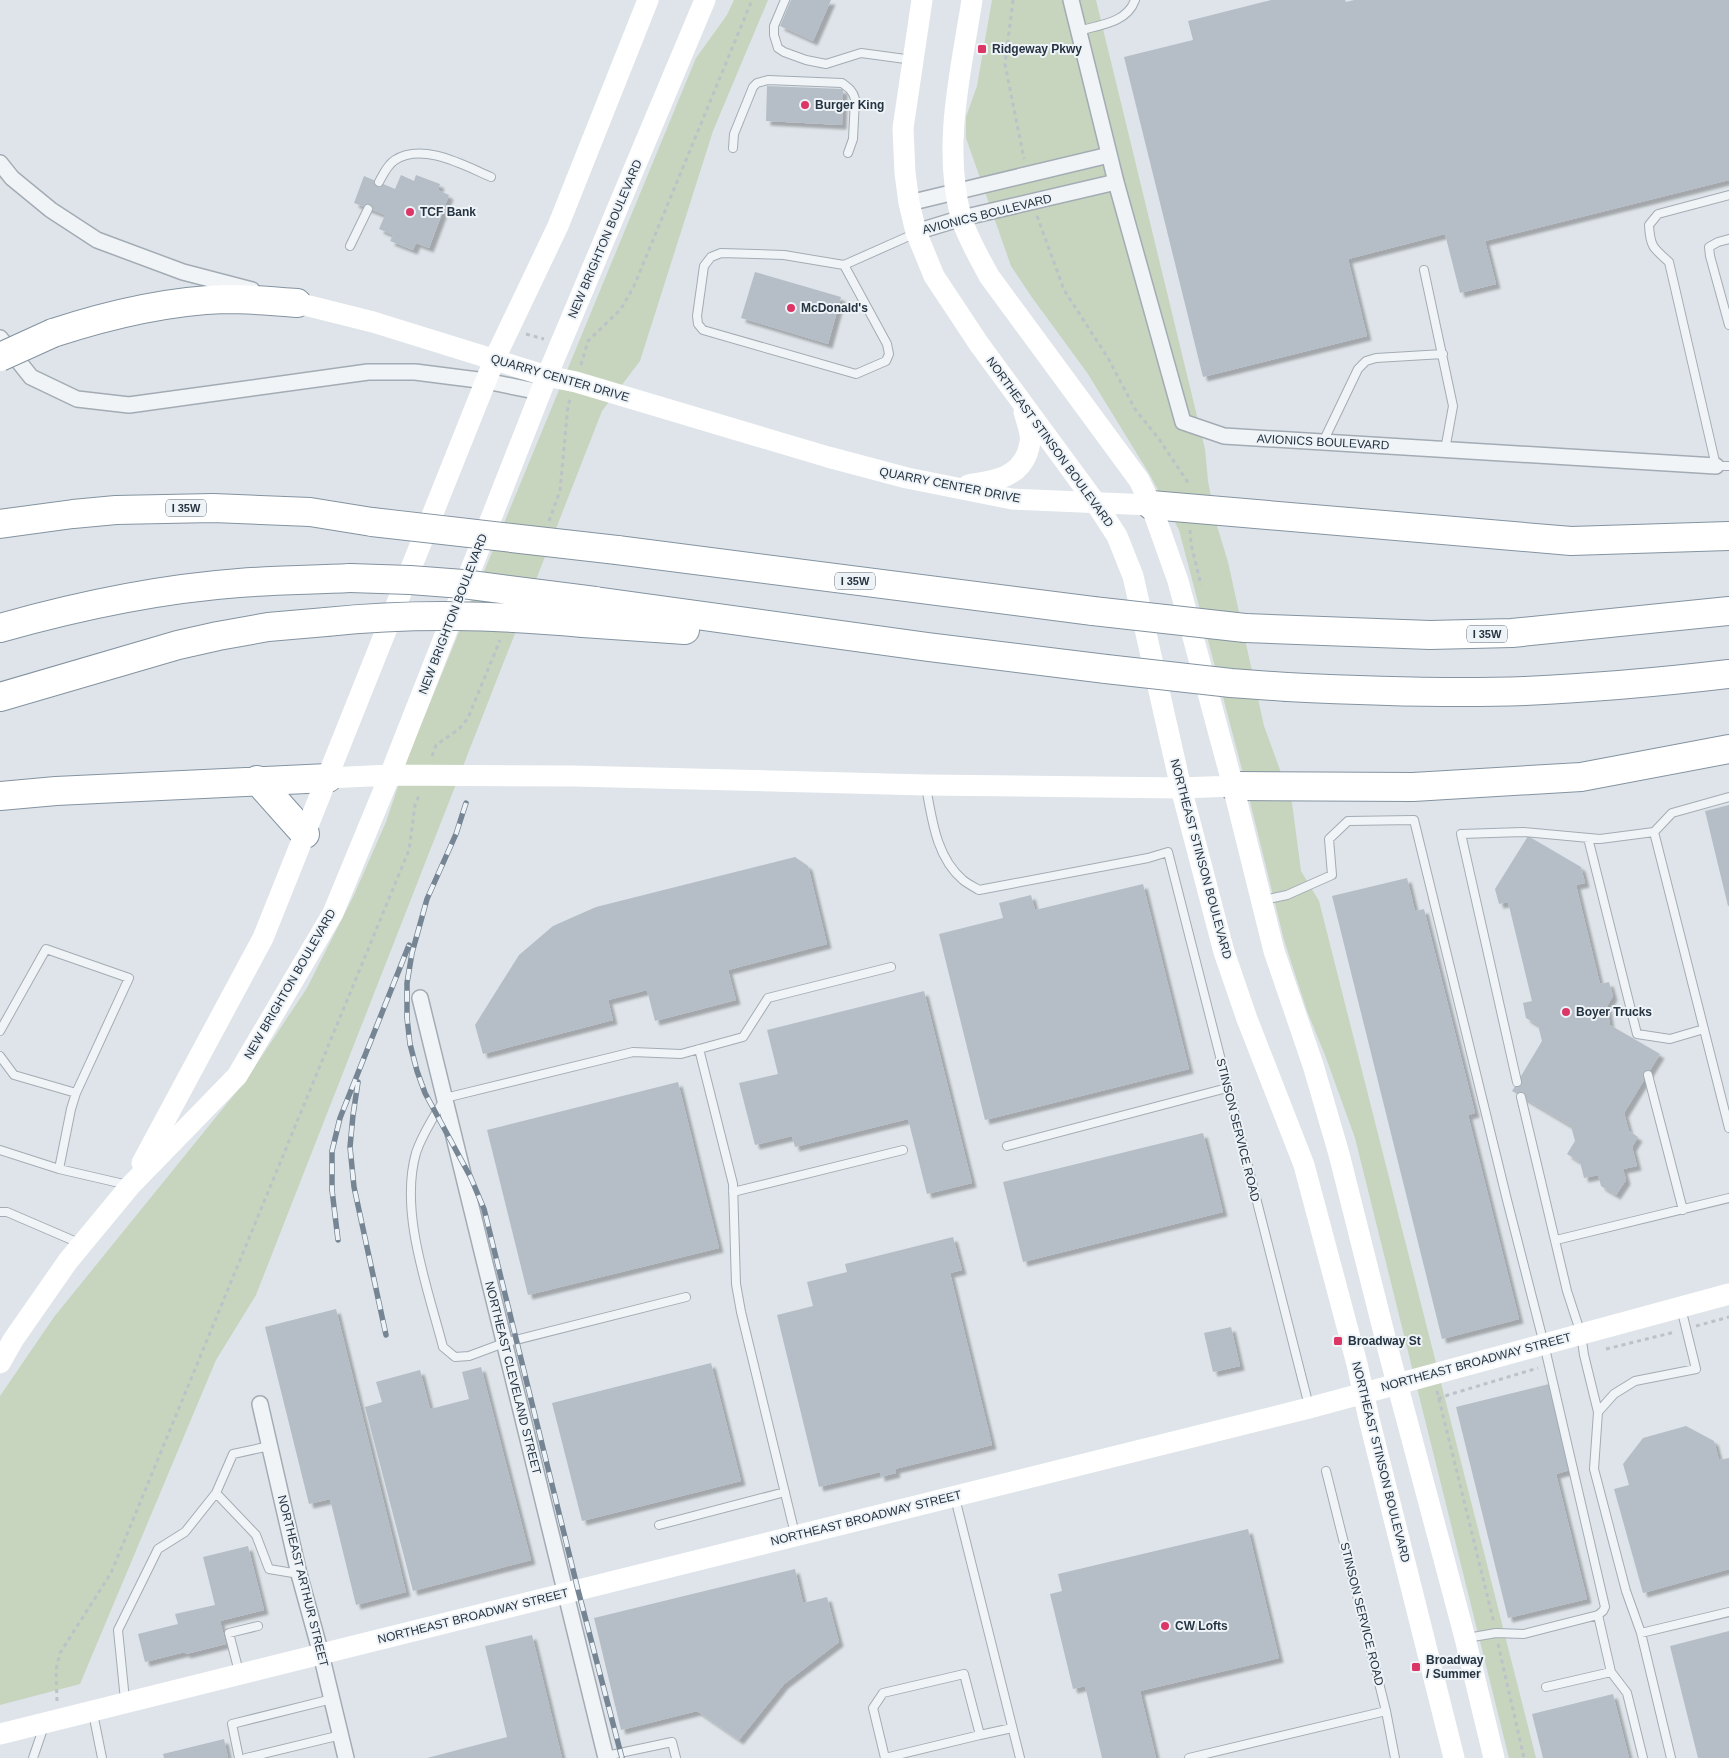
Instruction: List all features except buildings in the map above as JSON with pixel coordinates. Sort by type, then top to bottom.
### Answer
[{"type":"highway","points":[[0,357],[53,333],[88,322],[171,305],[223,299],[297,302]]},
{"type":"highway","points":[[1151,506],[1571,541],[1729,536]]},
{"type":"highway","name":"I 35W","points":[[0,524],[116,510],[185,508],[310,512],[372,522],[617,550],[1093,611],[1245,628],[1430,635],[1512,633],[1729,612]]},
{"type":"highway","points":[[0,628],[116,599],[238,583],[350,578],[463,584],[589,612],[928,647],[1231,683],[1287,687],[1370,691],[1525,691],[1664,681],[1729,674]]},
{"type":"highway","points":[[0,697],[178,645],[268,627],[380,617],[589,612]]},
{"type":"highway","points":[[1233,786],[1413,787],[1581,777],[1729,749]]},
{"type":"highway","points":[[0,796],[56,791],[328,778]]},
{"type":"highway","points":[[258,780],[305,834]]},
{"type":"main road","name":"NEW BRIGHTON BOULEVARD","points":[[130,1186],[263,938],[495,358],[558,226],[648,0]]},
{"type":"main road","name":"NEW BRIGHTON BOULEVARD","points":[[0,1363],[24,1324],[82,1244],[130,1186],[237,1076],[333,913],[390,775],[544,384],[705,0]]},
{"type":"main road","name":"NORTHEAST STINSON BOULEVARD","points":[[922,0],[904,128],[905,173],[909,203],[916,232],[934,276],[979,344],[1095,502],[1117,536],[1133,576],[1181,788],[1224,952],[1247,1019],[1304,1165],[1357,1364],[1454,1758]]},
{"type":"main road","points":[[972,0],[954,112],[955,191],[962,218],[975,250],[989,276],[1139,480],[1151,506],[1178,581],[1233,786],[1274,951],[1313,1066],[1339,1154],[1465,1638],[1494,1758]]},
{"type":"main road","name":"QUARRY CENTER DRIVE","points":[[297,302],[495,358],[544,384],[576,382],[868,469],[1012,499],[1151,506]]},
{"type":"main road","points":[[955,488],[1008,476],[1021,464],[1028,451],[1030,436],[1021,402]]},
{"type":"main road","points":[[328,778],[390,775],[574,776],[926,785],[1181,788],[1233,786]]},
{"type":"main road","name":"NORTHEAST BROADWAY STREET","points":[[0,1734],[1309,1408],[1729,1294]]},
{"type":"street","name":"AVIONICS BOULEVARD","points":[[1070,0],[1116,182],[1183,422],[1224,436],[1722,466]]},
{"type":"street","points":[[909,203],[1109,155]]},
{"type":"street","name":"QUARRY CENTER DRIVE","points":[[0,163],[12,178],[51,210],[97,240],[183,272],[297,302]]},
{"type":"street","name":"AVIONICS BOULEVARD","points":[[916,232],[962,218],[1116,182]]},
{"type":"street","name":"QUARRY CENTER DRIVE","points":[[0,338],[31,377],[78,399],[129,405],[368,372],[415,372],[486,382],[544,384]]},
{"type":"street","name":"NORTHEAST CLEVELAND STREET","points":[[420,998],[606,1757]]},
{"type":"street","name":"NORTHEAST ARTHUR STREET","points":[[260,1404],[299,1574],[321,1654],[346,1758]]},
{"type":"lane","points":[[785,0],[774,26],[778,48],[784,52],[806,60],[826,64],[861,53],[913,60]]},
{"type":"lane","points":[[1078,31],[1116,20],[1132,9],[1134,0]]},
{"type":"lane","points":[[733,148],[734,134],[753,87],[757,83],[768,80],[842,83],[854,93],[855,99],[852,139],[848,153]]},
{"type":"lane","points":[[379,182],[395,160],[409,155],[425,154],[440,156],[491,177]]},
{"type":"lane","points":[[1722,466],[1669,262],[1657,252],[1650,242],[1649,225],[1658,214],[1729,195]]},
{"type":"lane","points":[[350,246],[368,209]]},
{"type":"lane","points":[[844,265],[887,344],[889,354],[886,360],[856,374],[703,330],[698,324],[697,316],[704,266],[711,257],[721,253],[784,255],[844,265],[916,232]]},
{"type":"lane","points":[[1729,239],[1718,242],[1710,247],[1710,256],[1729,325]]},
{"type":"lane","points":[[1424,270],[1453,406],[1445,450]]},
{"type":"lane","points":[[1323,442],[1358,369],[1366,361],[1376,358],[1443,354]]},
{"type":"lane","name":"STINSON SERVICE ROAD","points":[[926,785],[934,828],[942,854],[962,879],[979,890],[1148,858],[1168,852],[1309,1408]]},
{"type":"lane","points":[[1518,1082],[1461,834],[1523,832],[1600,839],[1654,832],[1672,813],[1729,798]]},
{"type":"lane","points":[[1262,901],[1287,895],[1332,875],[1329,839],[1348,821],[1414,820],[1544,1344],[1605,1607],[1598,1615],[1524,1634],[1496,1633],[1465,1638]]},
{"type":"lane","points":[[1654,832],[1729,1128]]},
{"type":"lane","points":[[1588,838],[1638,1038],[1670,1039],[1704,1029]]},
{"type":"lane","points":[[0,1031],[46,949],[129,978],[76,1093],[59,1169]]},
{"type":"lane","points":[[686,1297],[504,1343],[469,1356],[455,1358],[443,1347],[414,1231],[410,1198],[416,1152],[445,1098],[633,1052],[681,1054],[743,1037],[768,998],[891,967]]},
{"type":"lane","points":[[699,1049],[732,1184],[736,1284],[795,1536]]},
{"type":"lane","points":[[0,1056],[14,1075],[76,1093]]},
{"type":"lane","points":[[1648,1075],[1683,1210]]},
{"type":"lane","points":[[1007,1146],[1227,1088]]},
{"type":"lane","points":[[1521,1096],[1573,1312],[1581,1334],[1584,1355],[1598,1412],[1594,1468],[1626,1591],[1641,1633],[1671,1758]]},
{"type":"lane","points":[[0,1150],[59,1169],[130,1186]]},
{"type":"lane","points":[[733,1192],[903,1150]]},
{"type":"lane","points":[[1556,1240],[1729,1198]]},
{"type":"lane","points":[[0,1212],[7,1212],[82,1244]]},
{"type":"lane","points":[[1598,1412],[1614,1394],[1635,1381],[1696,1369],[1681,1306]]},
{"type":"lane","points":[[126,1702],[118,1630],[158,1549],[185,1532],[216,1493],[232,1454],[270,1446]]},
{"type":"lane","name":"STINSON SERVICE ROAD","points":[[1326,1471],[1386,1711],[1395,1758]]},
{"type":"lane","points":[[659,1525],[785,1492]]},
{"type":"lane","points":[[216,1493],[256,1535],[269,1570],[299,1574]]},
{"type":"lane","points":[[955,1496],[1020,1758]]},
{"type":"lane","points":[[1641,1633],[1729,1612]]},
{"type":"lane","points":[[1598,1615],[1611,1672],[1626,1693],[1643,1758]]},
{"type":"lane","points":[[239,1674],[229,1633],[258,1626]]},
{"type":"lane","points":[[1546,1687],[1611,1672]]},
{"type":"lane","points":[[980,1735],[964,1674],[883,1693],[873,1708],[885,1758],[1012,1728]]},
{"type":"lane","points":[[239,1758],[232,1724],[332,1699]]},
{"type":"lane","points":[[93,1710],[102,1758]]},
{"type":"lane","points":[[1189,1758],[1386,1711]]},
{"type":"lane","points":[[33,1758],[46,1722]]},
{"type":"lane","points":[[246,1758],[341,1735]]},
{"type":"lane","points":[[606,1757],[672,1742],[676,1758]]},
{"type":"path","points":[[588,342],[621,309],[634,286],[752,0]]},
{"type":"path","points":[[1013,0],[1005,64],[1022,142],[1025,165]]},
{"type":"path","points":[[1035,211],[1064,290],[1108,358],[1135,409],[1187,481],[1187,489]]},
{"type":"path","points":[[523,333],[546,339]]},
{"type":"path","points":[[57,1693],[56,1670],[60,1653],[111,1573],[409,850],[416,805],[421,789]]},
{"type":"path","points":[[1438,1393],[1524,1758]]},
{"type":"green space","points":[[734,0],[768,0],[713,131],[640,361],[602,411],[256,1295],[216,1360],[80,1684],[0,1705],[0,1396],[54,1317],[246,1080],[307,988],[354,895],[386,822],[410,751],[696,58],[727,15]]},
{"type":"green space","points":[[992,0],[1096,0],[1205,449],[1208,481],[1217,526],[1228,562],[1264,726],[1292,803],[1301,871],[1319,901],[1536,1758],[1509,1758],[1355,1138],[1307,1011],[1284,940],[1243,773],[1179,530],[1150,475],[1088,374],[1011,266],[966,138],[966,117],[977,86]]},
{"type":"railway","points":[[466,803],[456,834],[427,899],[412,953],[407,983],[407,1018],[410,1044],[425,1093],[471,1178],[484,1209],[578,1590],[622,1758]]},
{"type":"railway","points":[[338,1240],[332,1190],[332,1151],[340,1118],[409,945]]},
{"type":"railway","points":[[358,1082],[350,1147],[354,1187],[386,1335]]},
{"type":"place","name":"Ridgeway Pkwy","points":[[982,49]]},
{"type":"place","name":"Burger King","points":[[805,105]]},
{"type":"place","name":"TCF Bank","points":[[410,212]]},
{"type":"place","name":"McDonald's","points":[[791,308]]},
{"type":"place","name":"Boyer Trucks","points":[[1566,1012]]},
{"type":"place","name":"Broadway St","points":[[1338,1341]]},
{"type":"place","name":"CW Lofts","points":[[1165,1626]]},
{"type":"place","name":"Broadway / Summer","points":[[1416,1667]]}]
